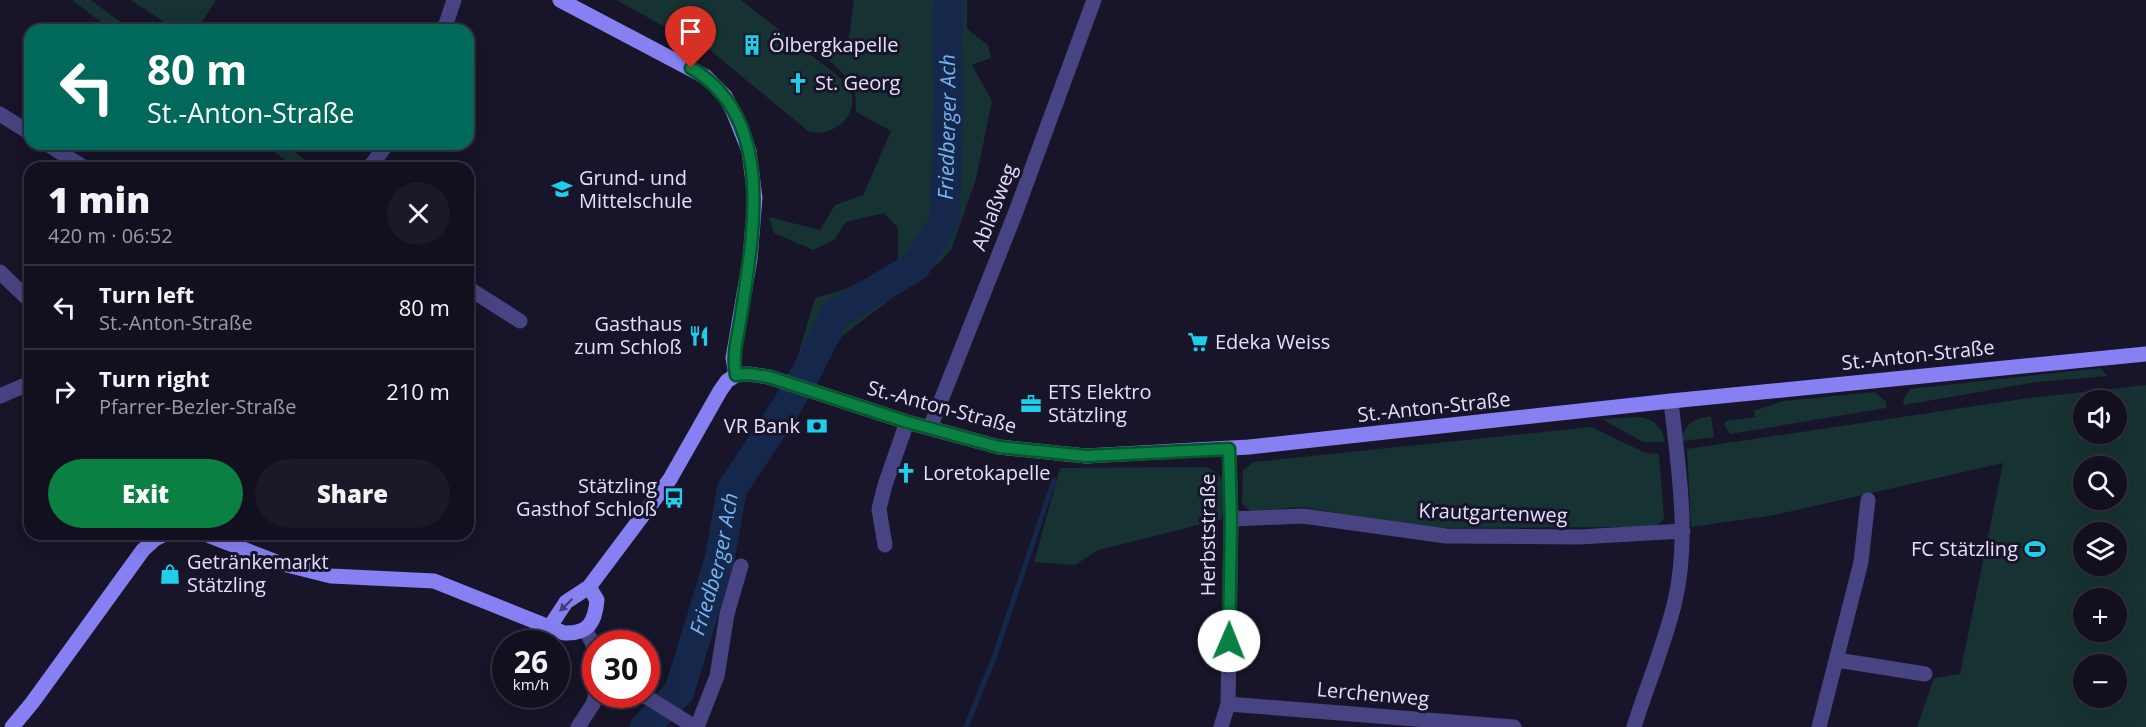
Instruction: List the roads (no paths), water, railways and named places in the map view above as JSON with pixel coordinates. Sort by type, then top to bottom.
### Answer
[{"type":"street","points":[[446,24],[454,0]]},
{"type":"street","points":[[549,628],[566,603],[589,587],[670,479],[720,391],[727,381],[736,375],[733,358],[750,259],[755,198],[749,150],[733,111],[724,96],[706,77],[560,0]]},
{"type":"street","name":"Ablaßweg","points":[[930,428],[1015,214],[1094,0]]},
{"type":"street","points":[[0,114],[24,129]]},
{"type":"street","points":[[56,150],[76,162]]},
{"type":"street","points":[[0,272],[24,295]]},
{"type":"street","points":[[474,292],[520,321]]},
{"type":"street","name":"St.-Anton-Straße","points":[[736,375],[749,374],[788,383],[907,422],[999,447],[1086,456],[1229,449],[1671,401],[2146,354]]},
{"type":"street","points":[[0,396],[24,386]]},
{"type":"street","points":[[1634,727],[1675,601],[1683,531],[1671,401]]},
{"type":"street","points":[[885,545],[879,509],[907,422]]},
{"type":"street","name":"Herbststraße","points":[[1221,727],[1228,704],[1231,519],[1229,449]]},
{"type":"street","points":[[1820,727],[1861,562],[1868,500]]},
{"type":"street","name":"Krautgartenweg","points":[[1231,519],[1302,516],[1446,536],[1579,537],[1683,531]]},
{"type":"street","points":[[14,726],[143,550],[157,540]]},
{"type":"street","points":[[220,540],[279,563],[331,576],[434,581],[564,633],[574,633],[585,629],[593,620],[597,600],[589,587]]},
{"type":"street","points":[[660,705],[696,727],[717,676],[727,614],[741,566]]},
{"type":"street","points":[[1837,660],[1924,674]]},
{"type":"street","name":"Lerchenweg","points":[[1228,704],[1514,727]]},
{"type":"street","points":[[578,727],[588,708]]},
{"type":"waterway","name":"Friedberger Ach","points":[[645,727],[679,692],[719,562],[732,489],[785,409],[835,314],[916,266],[945,220],[949,0]]},
{"type":"waterway","points":[[966,727],[994,658],[1054,480]]},
{"type":"place","name":"Ölbergkapelle","points":[[752,45]]},
{"type":"place","name":"St. Georg","points":[[798,83]]},
{"type":"place","name":"Grund- und Mittelschule","points":[[562,189]]},
{"type":"place","name":"Gasthaus zum Schloß","points":[[699,336]]},
{"type":"place","name":"Edeka Weiss","points":[[1198,342]]},
{"type":"place","name":"ETS Elektro Stätzling","points":[[1031,404]]},
{"type":"place","name":"VR Bank","points":[[817,426]]},
{"type":"place","name":"Loretokapelle","points":[[906,473]]},
{"type":"place","name":"Stätzling Gasthof Schloß","points":[[674,498]]},
{"type":"place","name":"FC Stätzling","points":[[2035,549]]},
{"type":"place","name":"Getränkemarkt Stätzling","points":[[170,574]]}]
